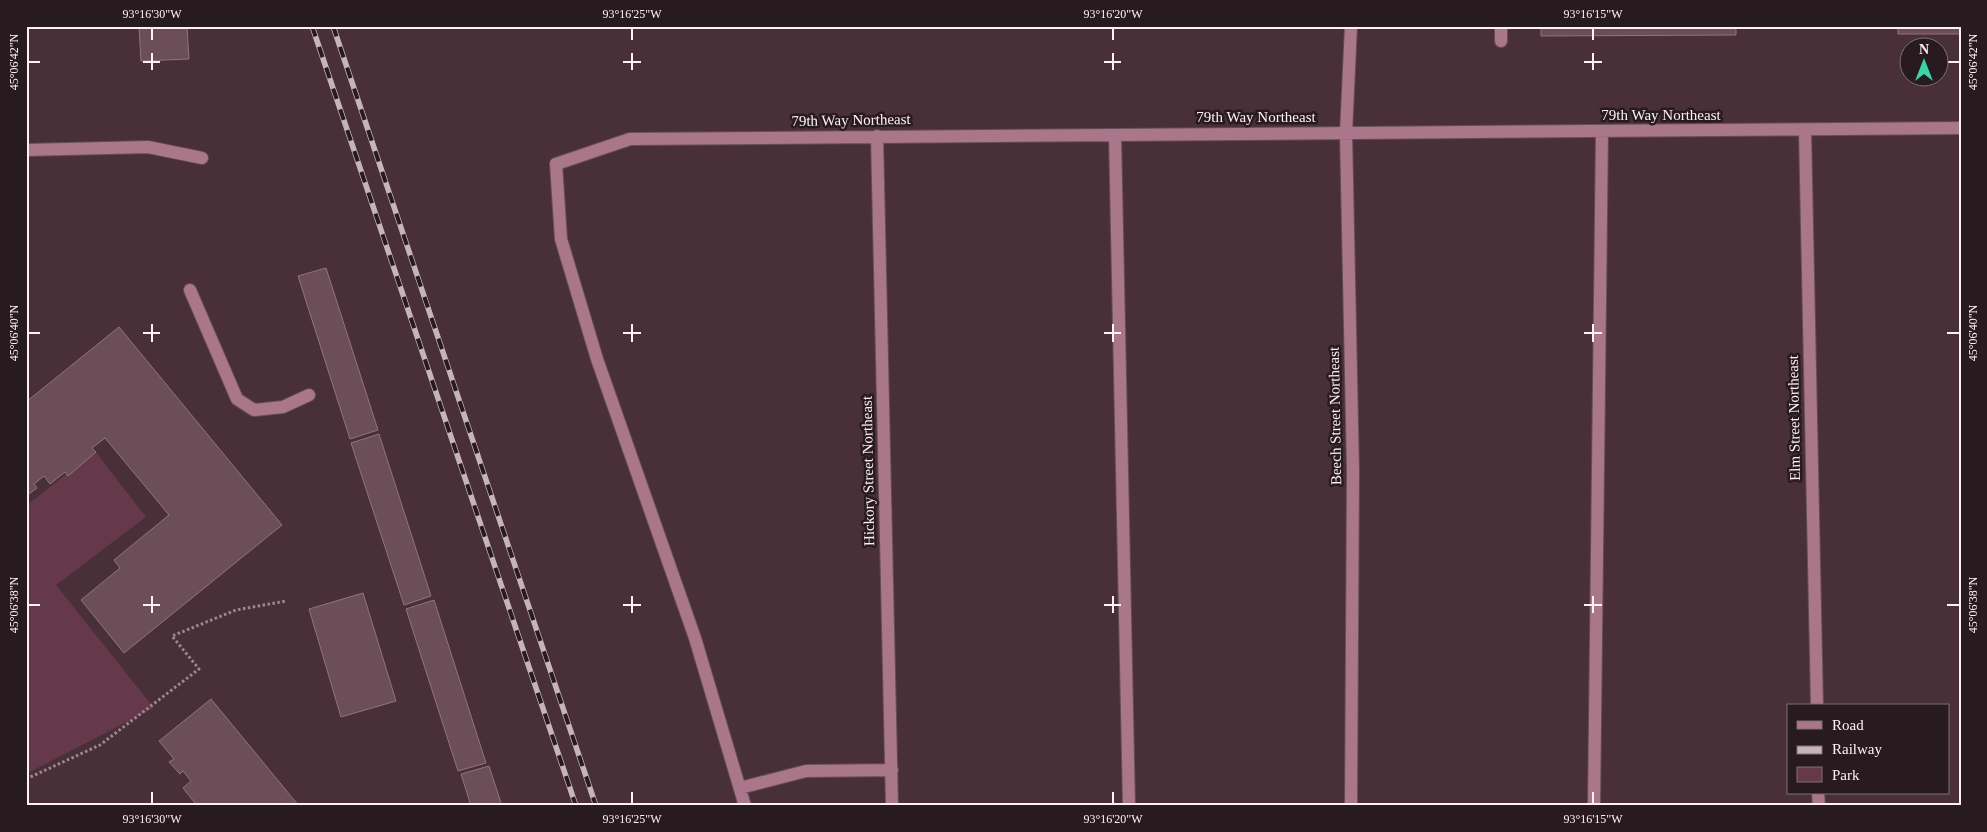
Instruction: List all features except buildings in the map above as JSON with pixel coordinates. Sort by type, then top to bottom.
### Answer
[{"type":"street","name":"Beech Street Northeast","points":[[1350,26],[1346,133],[1353,471],[1351,806]]},
{"type":"street","points":[[1501,26],[1502,41]]},
{"type":"street","name":"79th Way Northeast","points":[[740,788],[695,638],[597,358],[561,239],[556,164],[630,139],[1961,128]]},
{"type":"street","name":"Elm Street Northeast","points":[[1805,130],[1816,704]]},
{"type":"street","points":[[1594,806],[1602,131]]},
{"type":"street","points":[[1115,135],[1129,806]]},
{"type":"street","name":"Hickory Street Northeast","points":[[877,136],[892,806]]},
{"type":"street","points":[[26,150],[148,148],[202,158]]},
{"type":"street","points":[[190,290],[237,399],[254,410],[283,407],[309,395]]},
{"type":"street","points":[[745,806],[740,788],[806,771],[892,770]]},
{"type":"path","points":[[26,779],[100,744],[198,669],[172,636],[236,610],[286,601]]},
{"type":"green space","points":[[95,451],[146,517],[56,585],[154,708],[26,774],[26,506]]},
{"type":"railway","points":[[312,26],[576,806]]},
{"type":"railway","points":[[333,26],[596,806]]}]
